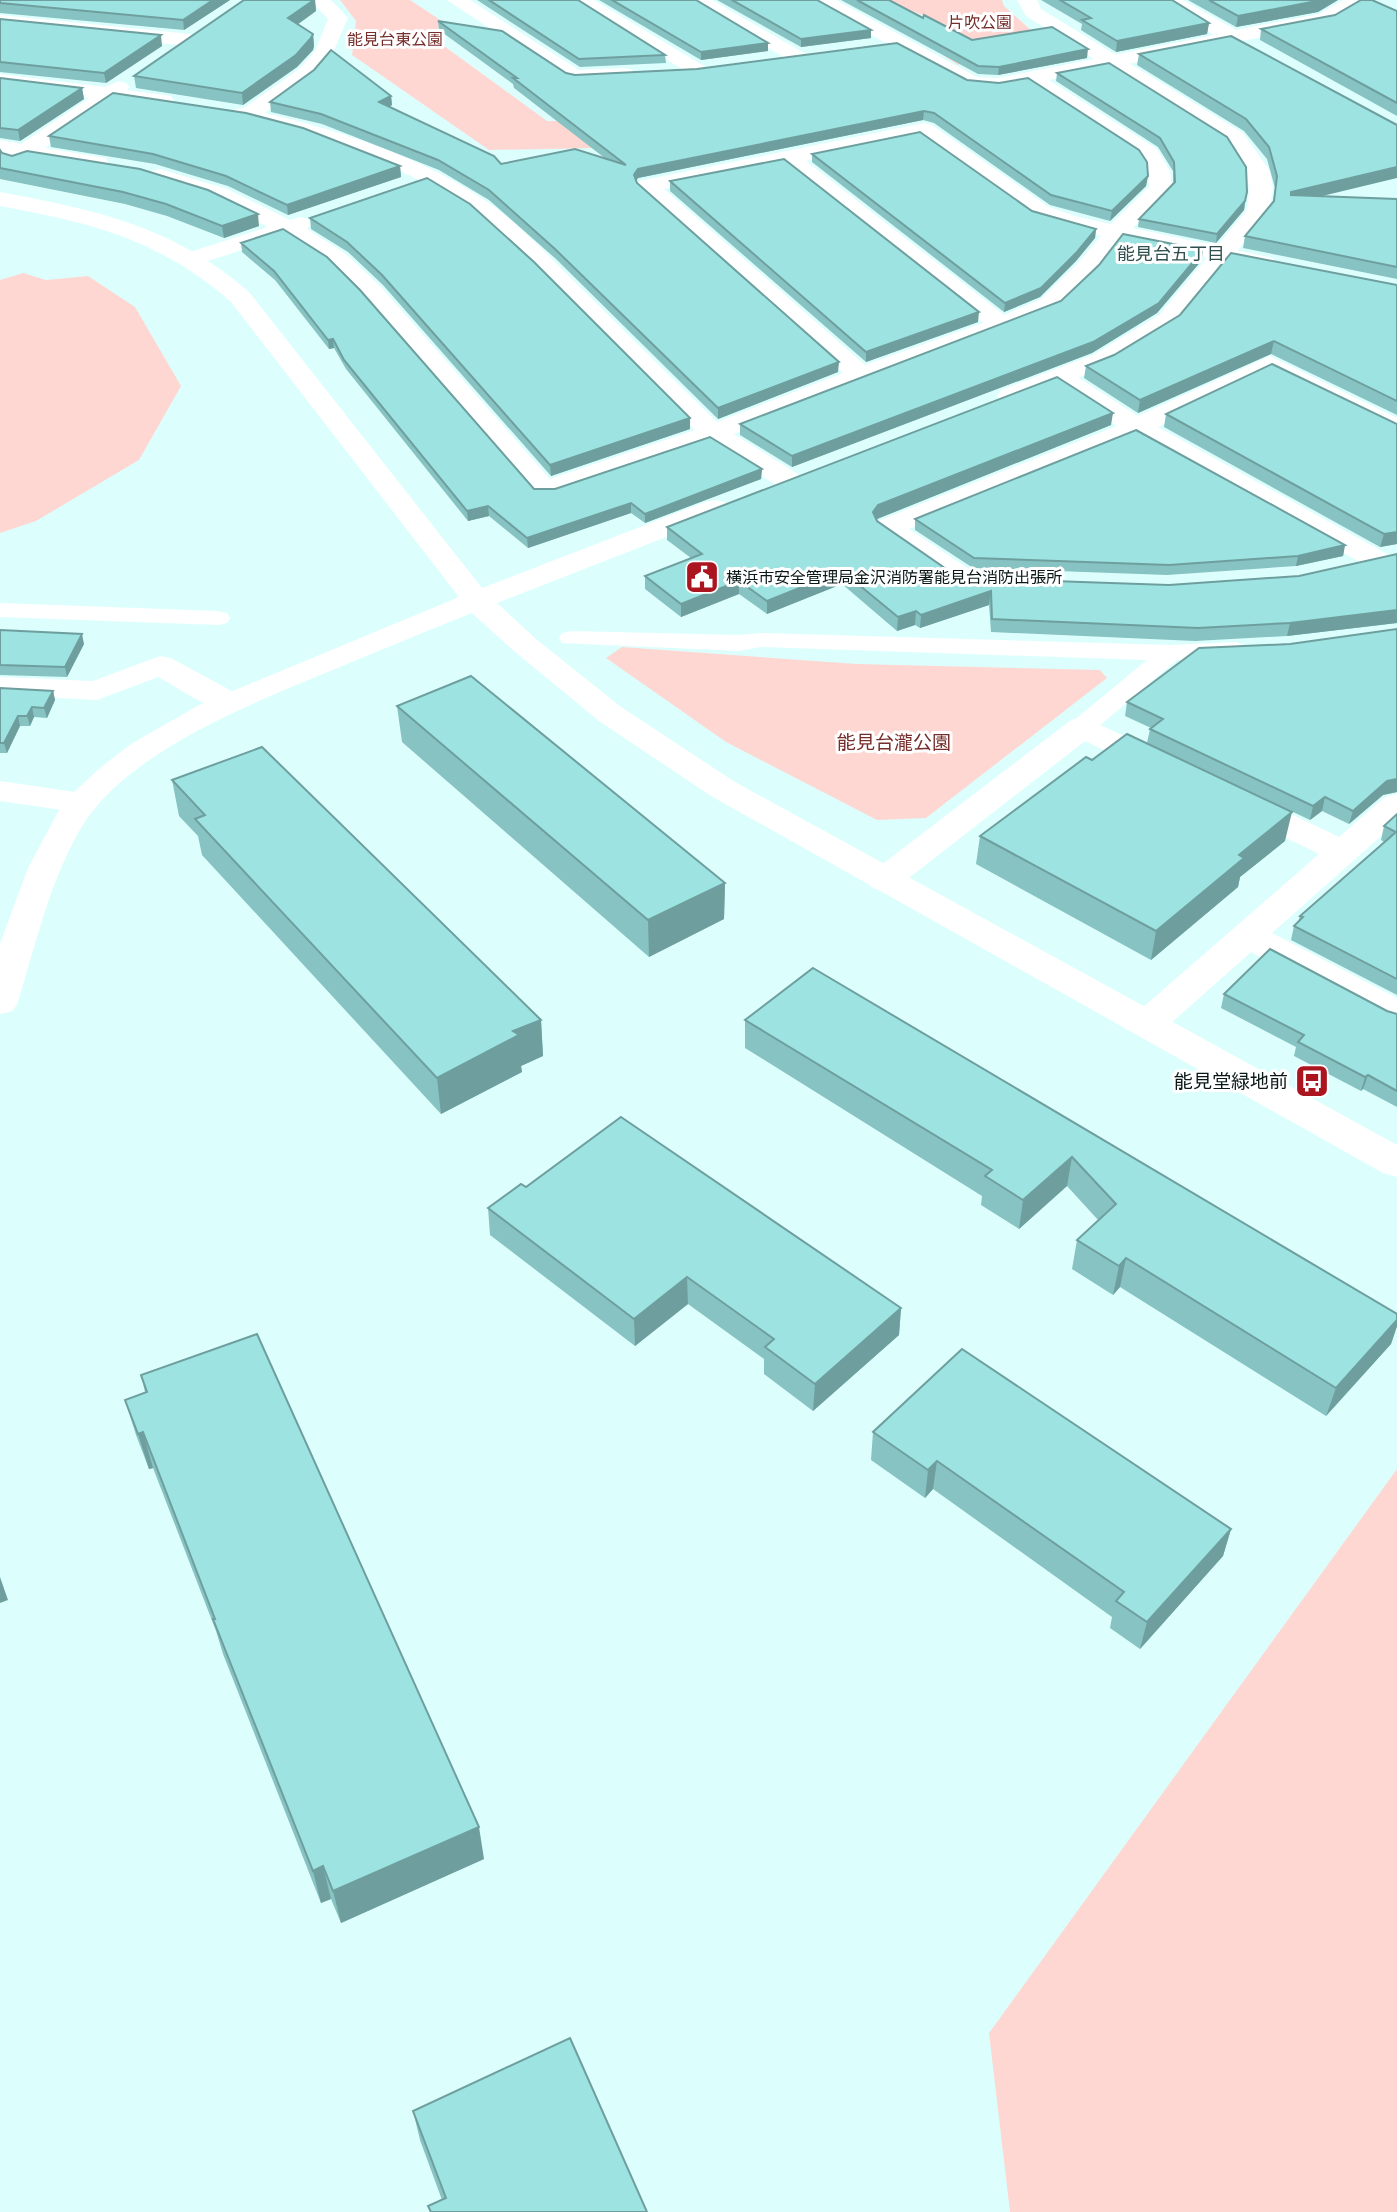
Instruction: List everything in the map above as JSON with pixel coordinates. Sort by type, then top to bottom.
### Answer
[{"type":"street","points":[[248,115],[306,74],[324,53],[338,18],[320,0]]},
{"type":"street","points":[[580,0],[697,70]]},
{"type":"street","points":[[698,0],[797,57]]},
{"type":"street","points":[[822,0],[973,83],[998,84],[1325,19],[1357,0]]},
{"type":"street","points":[[982,407],[1102,360],[1168,320],[1256,212],[1262,194],[1262,177],[1253,159],[1235,138],[1033,12],[1027,0]]},
{"type":"street","points":[[1169,0],[1256,50]]},
{"type":"street","points":[[462,1],[575,76],[722,67]]},
{"type":"street","points":[[0,21],[190,40]]},
{"type":"street","points":[[167,55],[210,27]]},
{"type":"street","points":[[860,48],[898,43]]},
{"type":"street","points":[[760,62],[822,54]]},
{"type":"street","points":[[0,169],[132,78]]},
{"type":"street","points":[[0,147],[126,168],[219,194],[289,228],[338,258],[372,292],[545,490],[713,433],[861,375],[1001,326],[1050,304],[1161,188],[1159,171],[1149,154],[1032,78]]},
{"type":"street","points":[[0,80],[185,105]]},
{"type":"street","points":[[223,111],[313,131],[430,177],[480,206],[545,266],[713,433],[788,480]]},
{"type":"street","points":[[861,375],[647,186],[924,130],[1041,212],[1069,222],[1288,268]]},
{"type":"street","points":[[786,156],[1001,326]]},
{"type":"street","points":[[405,186],[430,177]]},
{"type":"street","points":[[0,199],[73,212],[122,225],[162,240],[195,258],[219,276],[240,297],[476,600],[525,645],[610,713],[723,789],[1397,1163]]},
{"type":"street","points":[[195,258],[327,214]]},
{"type":"street","points":[[1032,583],[965,580],[888,527],[1137,427],[1270,364],[1397,428]]},
{"type":"street","points":[[1059,377],[1137,427],[1387,558]]},
{"type":"street","points":[[1366,411],[1395,394]]},
{"type":"street","points":[[762,490],[814,470]]},
{"type":"street","points":[[0,1002],[27,918],[58,842],[82,803],[123,765],[175,728],[228,702],[476,600],[736,500]]},
{"type":"street","points":[[1337,569],[1387,558]]},
{"type":"street","points":[[0,610],[218,618]]},
{"type":"street","points":[[571,638],[738,643],[761,640],[1170,653],[1261,648]]},
{"type":"street","points":[[884,880],[1082,727],[1170,653]]},
{"type":"street","points":[[0,686],[97,691],[160,665],[228,702]]},
{"type":"street","points":[[1082,727],[1342,852]]},
{"type":"street","points":[[0,791],[82,803]]},
{"type":"street","points":[[1147,1024],[1397,804]]},
{"type":"street","points":[[1248,936],[1397,1014]]},
{"type":"green space","name":"能見台東公園","points":[[340,0],[410,0],[442,21],[433,38],[547,121],[609,121],[597,148],[489,150],[352,55],[356,21]]},
{"type":"green space","name":"片吹公園","points":[[884,0],[1002,0],[1004,6],[1032,31],[994,41],[958,65],[943,55],[925,16]]},
{"type":"green space","points":[[23,273],[46,280],[88,276],[135,307],[181,386],[139,460],[36,521],[0,533],[0,280]]},
{"type":"green space","name":"能見台瀧公園","points":[[622,647],[857,664],[1100,670],[1107,678],[926,818],[877,820],[726,742],[606,658]]},
{"type":"green space","points":[[1397,1469],[1397,2212],[1010,2212],[989,2033]]},
{"type":"building","points":[[0,0],[213,0],[183,20],[0,3]]},
{"type":"building","points":[[244,0],[314,0],[288,18],[313,34],[311,38],[296,55],[242,93],[134,76]]},
{"type":"building","points":[[489,0],[578,0],[665,55],[579,59]]},
{"type":"building","points":[[612,0],[696,0],[768,43],[701,52]]},
{"type":"building","points":[[732,0],[817,0],[871,30],[801,39]]},
{"type":"building","points":[[857,0],[889,0],[972,40],[1052,27],[1088,49],[999,67],[978,66]]},
{"type":"building","points":[[1060,0],[1172,0],[1209,23],[1117,41],[1082,20],[1091,18]]},
{"type":"building","points":[[1209,0],[1322,0],[1238,16]]},
{"type":"building","points":[[1361,0],[1372,0],[1397,11],[1397,103],[1261,29],[1335,15]]},
{"type":"building","points":[[0,19],[161,35],[104,73],[0,62]]},
{"type":"building","points":[[438,21],[502,31],[566,73],[575,75],[697,69],[897,43],[967,80],[999,83],[1028,78],[1139,150],[1147,162],[1148,176],[1112,211],[1051,195],[934,113],[924,111],[638,169],[634,175],[637,183],[839,362],[718,408],[555,249],[489,190],[438,160],[321,114],[270,102],[314,70],[331,50],[391,96],[379,102],[494,156],[501,164],[575,149],[626,165],[513,78],[517,78]]},
{"type":"building","points":[[1231,36],[1397,125],[1397,167],[1291,192],[1291,195],[1397,199],[1397,267],[1245,236],[1274,201],[1277,176],[1269,147],[1246,119],[1139,54]]},
{"type":"building","points":[[1109,63],[1227,137],[1246,167],[1245,201],[1217,234],[1139,219],[1175,182],[1174,162],[1160,138],[1057,73]]},
{"type":"building","points":[[0,78],[82,88],[18,130],[0,128]]},
{"type":"building","points":[[113,93],[246,113],[303,128],[400,166],[287,205],[226,176],[153,154],[49,136]]},
{"type":"building","points":[[920,132],[1032,211],[1096,229],[1041,288],[1005,303],[812,154]]},
{"type":"building","points":[[0,150],[12,156],[27,151],[140,169],[208,190],[258,214],[222,226],[166,204],[123,192],[0,168]]},
{"type":"building","points":[[784,159],[979,312],[866,352],[670,181]]},
{"type":"building","points":[[427,178],[470,204],[534,262],[690,418],[550,465],[382,275],[347,242],[310,218]]},
{"type":"building","points":[[283,229],[327,257],[360,290],[534,489],[555,489],[710,437],[762,469],[645,514],[631,503],[527,538],[488,506],[467,511],[344,360],[333,339],[328,340],[274,271],[241,243]]},
{"type":"building","points":[[1123,234],[1203,250],[1159,303],[1093,342],[792,456],[740,424],[1061,301],[1099,265]]},
{"type":"building","points":[[1231,253],[1397,285],[1397,401],[1274,341],[1140,400],[1086,366],[1114,355],[1180,315]]},
{"type":"building","points":[[1272,364],[1397,424],[1397,532],[1384,534],[1166,414]]},
{"type":"building","points":[[1057,377],[1113,413],[878,505],[873,512],[877,521],[955,575],[966,578],[1169,585],[1299,576],[1397,554],[1397,610],[1290,623],[1198,628],[992,619],[991,591],[921,615],[916,611],[898,617],[842,571],[767,601],[739,581],[681,604],[645,576],[702,554],[667,527]]},
{"type":"building","points":[[1136,430],[1345,545],[1298,556],[1169,565],[974,558],[915,519]]},
{"type":"building","points":[[1397,629],[1397,779],[1387,781],[1353,811],[1325,797],[1313,806],[1150,729],[1163,719],[1127,702],[1199,648],[1290,644]]},
{"type":"building","points":[[0,630],[82,634],[65,667],[0,665]]},
{"type":"building","points":[[471,676],[725,883],[648,920],[397,706]]},
{"type":"building","points":[[0,688],[53,691],[44,708],[32,707],[27,716],[18,716],[4,743],[0,743]]},
{"type":"building","points":[[1127,734],[1292,812],[1239,855],[1244,858],[1156,931],[980,836],[1086,757],[1092,760]]},
{"type":"building","points":[[262,747],[541,1020],[513,1031],[519,1035],[437,1078],[195,819],[205,815],[172,780]]},
{"type":"building","points":[[1397,814],[1397,979],[1294,926],[1303,917],[1300,916],[1396,832],[1384,826]]},
{"type":"building","points":[[1270,949],[1397,1014],[1397,1091],[1298,1042],[1304,1035],[1224,994]]},
{"type":"building","points":[[813,968],[1397,1314],[1397,1320],[1336,1388],[1126,1258],[1119,1266],[1077,1240],[1116,1204],[1072,1157],[1023,1200],[985,1176],[992,1170],[745,1020]]},
{"type":"building","points":[[621,1117],[901,1308],[815,1384],[765,1347],[774,1339],[687,1277],[634,1319],[488,1208],[521,1184],[526,1187]]},
{"type":"building","points":[[257,1334],[479,1827],[333,1891],[323,1866],[313,1871],[213,1619],[143,1432],[138,1434],[125,1400],[147,1392],[141,1375]]},
{"type":"building","points":[[962,1349],[1231,1529],[1147,1622],[1116,1601],[1124,1592],[937,1461],[928,1470],[873,1432]]},
{"type":"building","points":[[570,2038],[647,2212],[431,2212],[428,2206],[446,2198],[413,2111]]},
{"type":"place","name":"横浜市安全管理局金沢消防署能見台消防出張所","points":[[702,577]]},
{"type":"place","name":"能見堂緑地前","points":[[1312,1081]]},
{"type":"district","name":"能見台五丁目","points":[[1171,254]]}]
